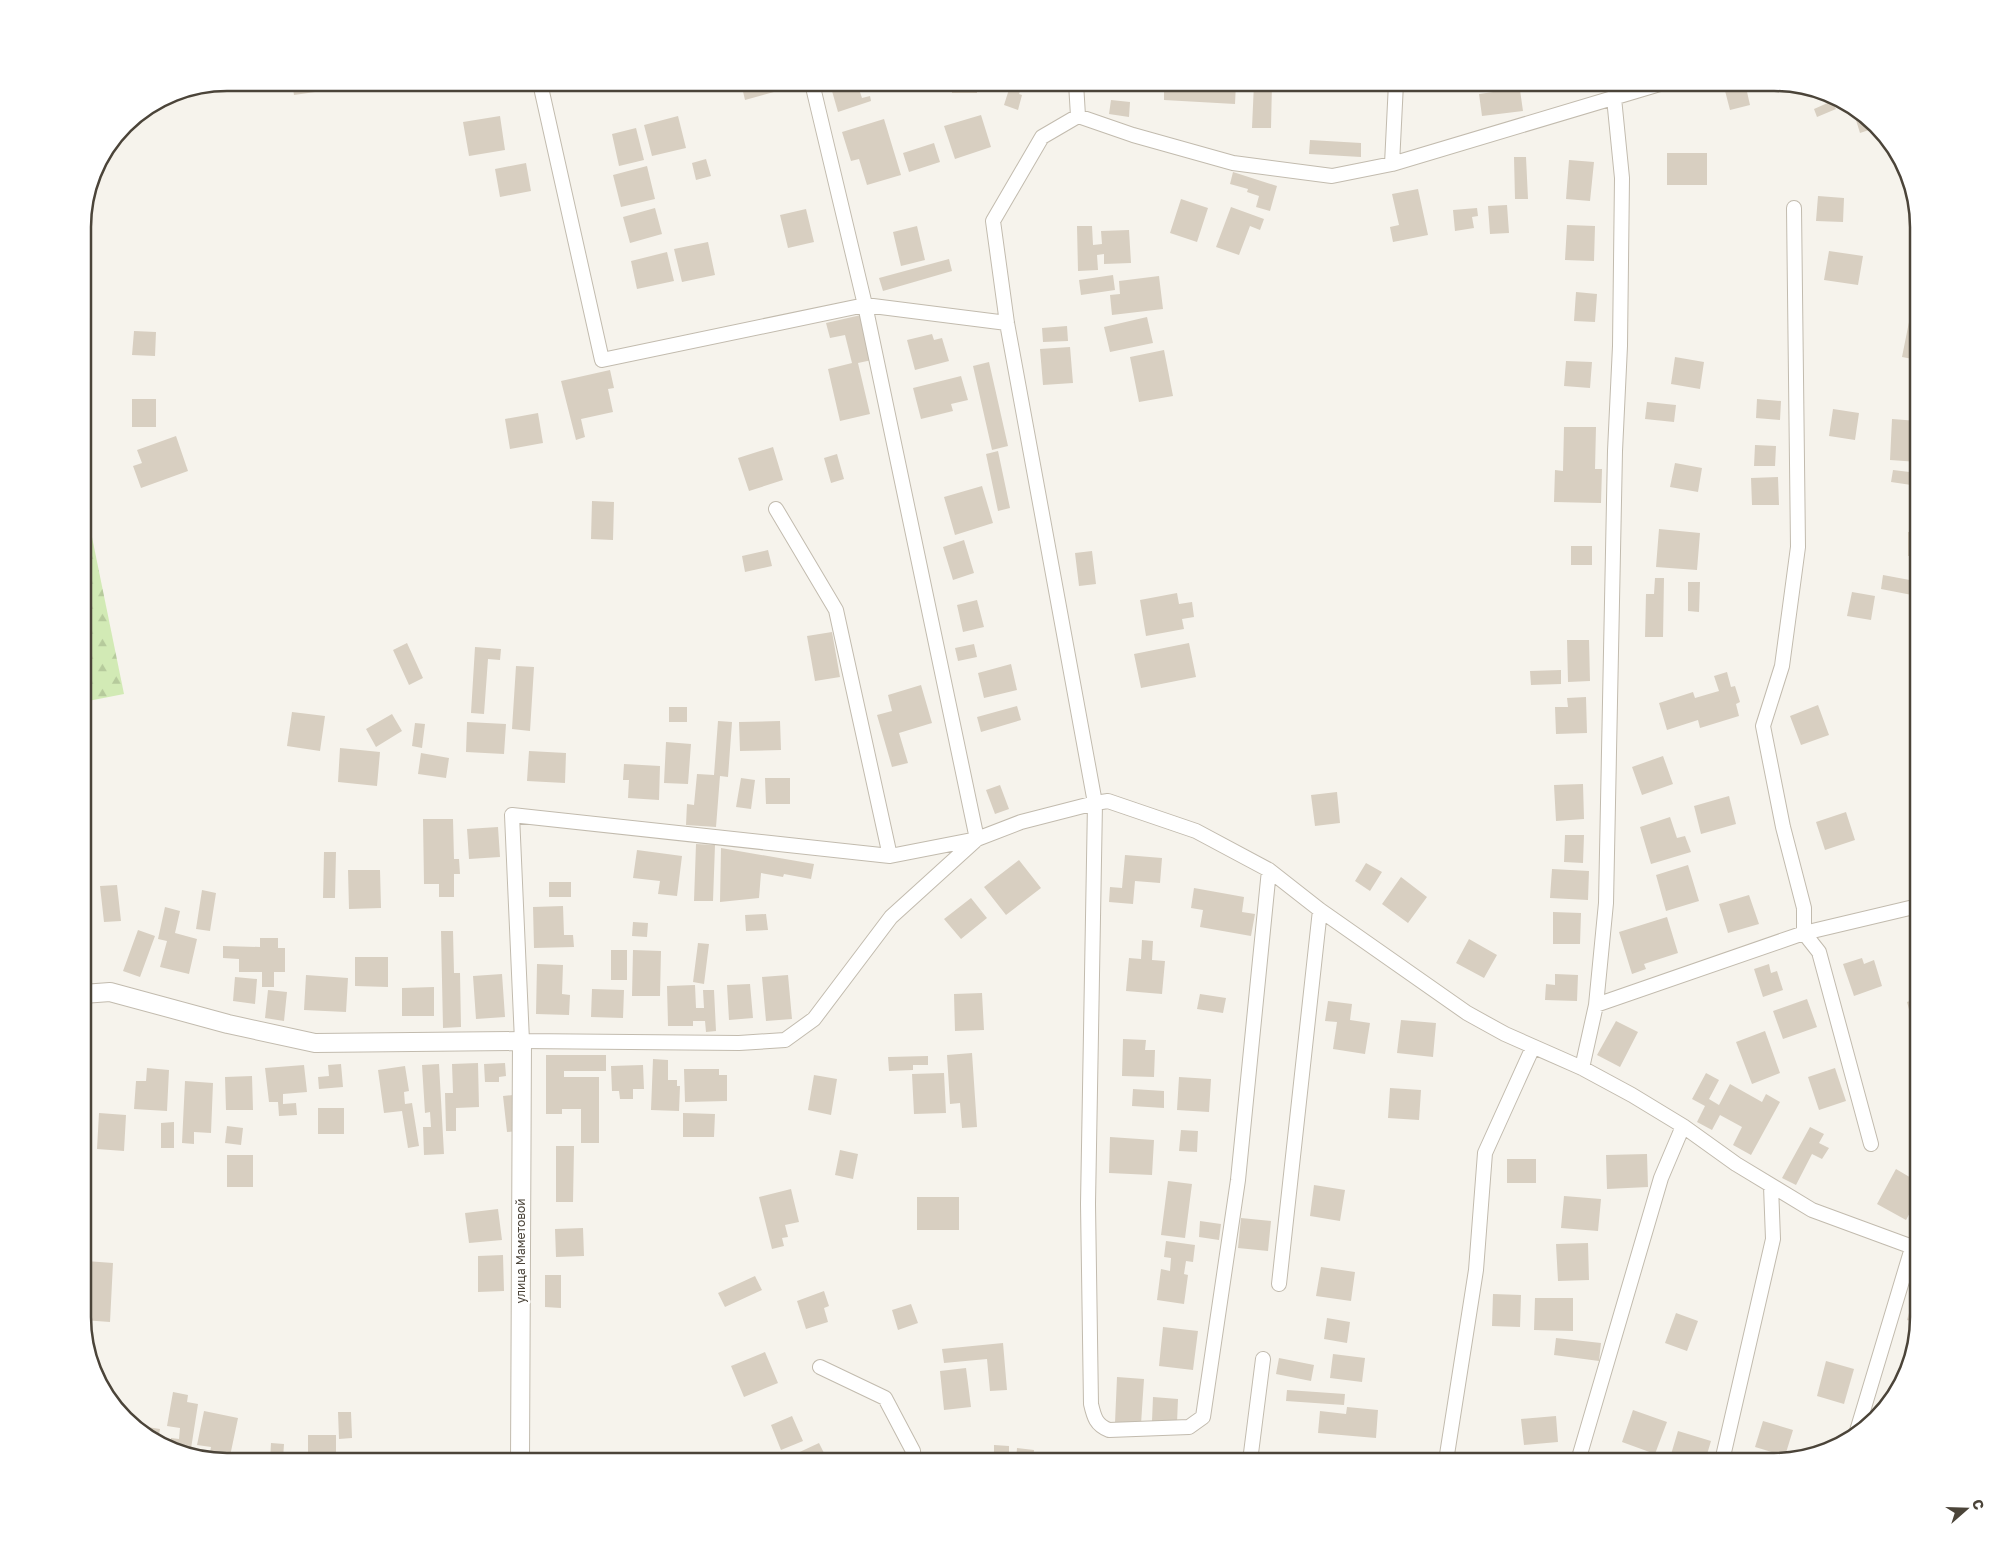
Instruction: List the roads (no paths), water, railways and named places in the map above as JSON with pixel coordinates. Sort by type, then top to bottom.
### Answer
[{"type":"street","points":[[1077,91],[1078,116]]},
{"type":"street","points":[[1392,164],[1396,91]]},
{"type":"street","points":[[1269,870],[1238,1180],[1203,1418],[1189,1427],[1109,1430],[1101,1427],[1094,1420],[1091,1404],[1088,1204],[1095,803],[1007,323],[993,221],[1042,137],[1078,116],[1133,135],[1233,163],[1332,176],[1392,164],[1635,91]]},
{"type":"street","points":[[542,92],[602,360],[865,305],[1007,323]]},
{"type":"street","points":[[814,92],[865,305],[977,839]]},
{"type":"street","points":[[1582,1068],[1596,1006],[1606,903],[1615,461],[1620,346],[1622,178],[1614,98]]},
{"type":"street","points":[[1794,208],[1798,547],[1782,666],[1763,726],[1783,827],[1804,908],[1804,933],[1819,952],[1871,1144]]},
{"type":"street","points":[[776,508],[836,610],[890,856]]},
{"type":"street","points":[[522,1041],[512,815],[890,856],[977,839],[1021,822],[1108,801],[1196,831],[1269,870],[1320,910],[1467,1013],[1505,1034],[1582,1068],[1632,1095],[1683,1126],[1736,1164],[1812,1210],[1910,1246]]},
{"type":"street","points":[[92,993],[110,992],[228,1024],[315,1043],[522,1041],[740,1043],[785,1040],[814,1019],[891,917],[977,839]]},
{"type":"street","points":[[1596,1006],[1804,933],[1910,908]]},
{"type":"street","points":[[1279,1284],[1320,910]]},
{"type":"street","name":"улица Маметовой","points":[[520,1453],[522,1041]]},
{"type":"street","points":[[1447,1453],[1476,1270],[1485,1153],[1533,1047]]},
{"type":"street","points":[[1581,1453],[1662,1178],[1683,1126]]},
{"type":"street","points":[[1724,1453],[1773,1239],[1771,1186]]},
{"type":"street","points":[[1860,1422],[1910,1264]]},
{"type":"street","points":[[1251,1453],[1263,1358]]},
{"type":"street","points":[[820,1367],[884,1398],[913,1453]]}]
